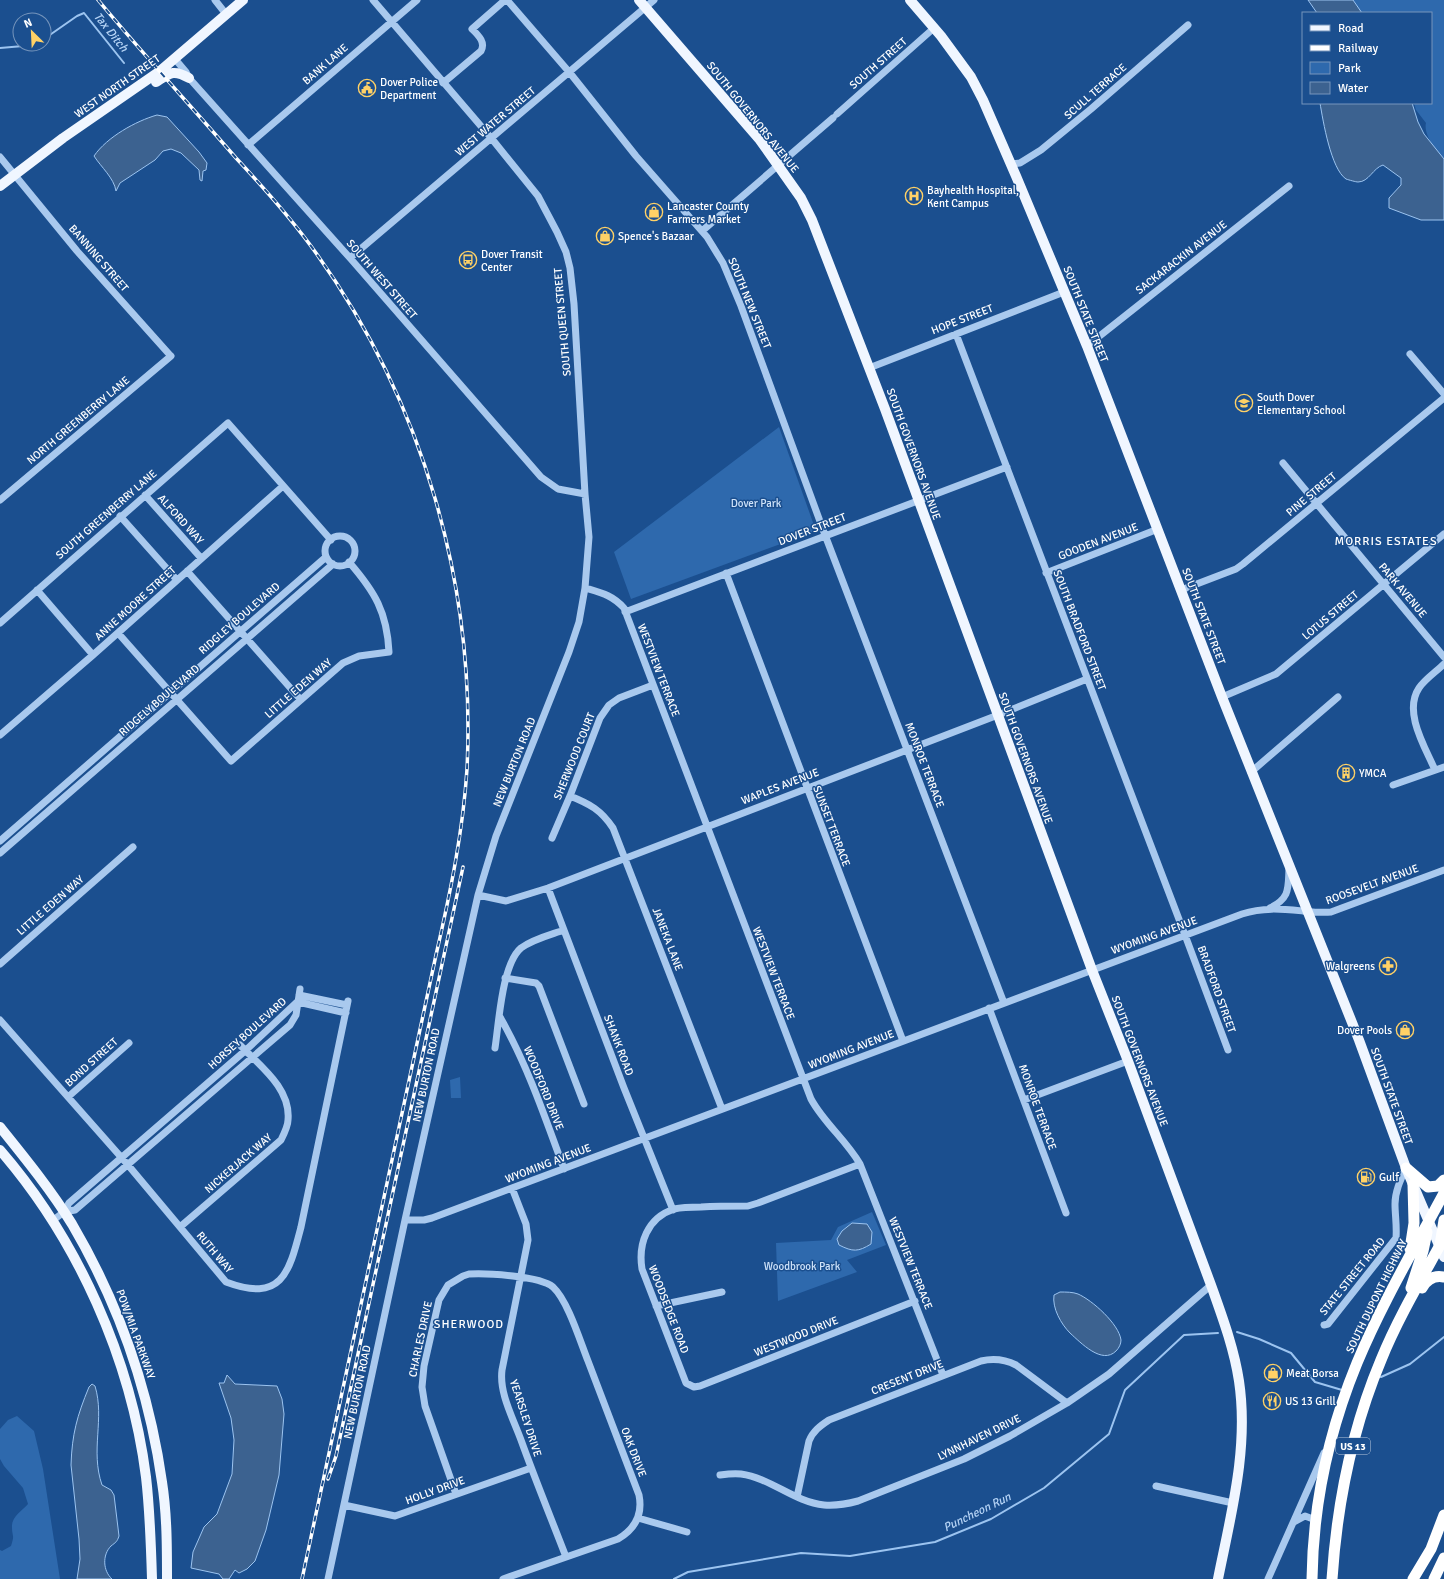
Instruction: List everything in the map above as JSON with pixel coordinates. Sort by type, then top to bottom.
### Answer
[{"type":"highway","points":[[1406,1168],[1428,1187],[1438,1186],[1444,1180]]},
{"type":"highway","points":[[1407,1262],[1414,1223],[1413,1184]]},
{"type":"highway","name":"SOUTH DUPONT HIGHWAY","points":[[1312,1579],[1315,1532],[1322,1485],[1334,1430],[1357,1364],[1386,1301],[1444,1193]]},
{"type":"highway","points":[[1400,1319],[1423,1251],[1429,1220]]},
{"type":"highway","points":[[1442,1242],[1444,1220]]},
{"type":"highway","name":"US 13","points":[[1332,1579],[1338,1518],[1362,1413],[1381,1360],[1400,1319],[1442,1242]]},
{"type":"highway","points":[[1381,1360],[1406,1319],[1424,1284],[1435,1276],[1444,1278]]},
{"type":"highway","points":[[1413,1579],[1431,1549],[1444,1515]]},
{"type":"highway","points":[[1434,1579],[1444,1558]]},
{"type":"main road","name":"WEST NORTH STREET","points":[[0,186],[63,138],[175,59],[243,0]]},
{"type":"main road","name":"SOUTH STATE STREET","points":[[910,0],[958,58],[977,89],[1010,164],[1086,346],[1251,772],[1359,1040],[1406,1168],[1429,1220],[1442,1242],[1444,1257]]},
{"type":"main road","name":"SOUTH GOVERNORS AVENUE","points":[[642,4],[760,140],[801,198],[812,220],[869,368],[1092,970],[1128,1061],[1211,1284],[1224,1322],[1239,1382],[1242,1423],[1240,1470],[1218,1579]]},
{"type":"main road","points":[[108,107],[141,91],[170,73],[179,73],[189,78]]},
{"type":"main road","name":"POW/MIA PARKWAY","points":[[0,1127],[24,1156],[64,1212],[90,1256],[108,1293],[135,1362],[146,1400],[162,1483],[167,1536],[167,1579]]},
{"type":"main road","points":[[0,1150],[52,1221],[78,1266],[114,1343],[128,1388],[138,1429],[146,1476],[150,1519],[152,1579]]},
{"type":"street","points":[[215,0],[226,14]]},
{"type":"street","name":"SOUTH QUEEN STREET","points":[[373,0],[492,138],[538,196],[566,252],[570,268],[574,304],[585,494],[589,537],[585,588]]},
{"type":"street","name":"BANK LANE","points":[[248,145],[417,0]]},
{"type":"street","points":[[443,83],[481,51],[483,42],[472,29],[506,0]]},
{"type":"street","name":"SOUTH NEW STREET","points":[[506,0],[570,73],[636,156],[702,231],[724,263],[825,535]]},
{"type":"street","name":"WEST WATER STREET","points":[[350,258],[570,73],[642,4],[654,0]]},
{"type":"street","name":"SCULL TERRACE","points":[[1010,164],[1020,163],[1041,150],[1188,25]]},
{"type":"street","name":"SOUTH STREET","points":[[702,231],[934,28]]},
{"type":"street","name":"SOUTH WEST STREET","points":[[175,59],[189,78],[350,258],[541,477],[558,489],[585,494]]},
{"type":"street","name":"BANNING STREET","points":[[0,157],[77,251],[170,355]]},
{"type":"street","name":"SACKARACKIN AVENUE","points":[[1086,346],[1289,186]]},
{"type":"street","name":"HOPE STREET","points":[[869,368],[1064,292]]},
{"type":"street","name":"SOUTH BRADFORD STREET","points":[[956,334],[1185,935]]},
{"type":"street","points":[[1410,354],[1444,394]]},
{"type":"street","name":"NORTH GREENBERRY LANE","points":[[0,500],[170,355]]},
{"type":"street","name":"PINE STREET","points":[[1181,590],[1239,567],[1444,398]]},
{"type":"street","name":"SOUTH GREENBERRY LANE","points":[[0,624],[36,590],[228,422],[283,486]]},
{"type":"street","name":"PARK AVENUE","points":[[1282,463],[1444,657]]},
{"type":"street","name":"DOVER STREET","points":[[625,612],[1007,467]]},
{"type":"street","points":[[283,486],[331,540]]},
{"type":"street","name":"ANNE MOORE STREET","points":[[0,735],[93,655],[283,486]]},
{"type":"street","name":"ALFORD WAY","points":[[145,495],[201,558]]},
{"type":"street","points":[[120,516],[177,580]]},
{"type":"street","name":"GOODEN AVENUE","points":[[1046,573],[1158,529]]},
{"type":"street","name":"LOTUS STREET","points":[[1222,697],[1272,676],[1444,534]]},
{"type":"street","name":"MONROE TERRACE","points":[[825,535],[1004,1003]]},
{"type":"street","points":[[338,536],[351,542],[355,551],[350,562],[343,566],[333,564],[326,557],[325,549],[331,540],[338,536]]},
{"type":"street","name":"RIDGLEY BOULEVARD","points":[[0,842],[326,557]]},
{"type":"street","name":"LITTLE EDEN WAY","points":[[177,699],[231,761],[343,663],[359,656],[389,652],[385,621],[379,603],[369,585],[350,562]]},
{"type":"street","name":"RIDGELY BOULEVARD","points":[[0,853],[333,564]]},
{"type":"street","points":[[187,571],[301,700]]},
{"type":"street","name":"SUNSET TERRACE","points":[[726,573],[806,788],[903,1041]]},
{"type":"street","name":"WESTVIEW TERRACE","points":[[585,588],[615,598],[624,608],[802,1078],[820,1116],[852,1152],[860,1164],[943,1375]]},
{"type":"street","name":"NEW BURTON ROAD","points":[[328,1579],[405,1220],[478,895],[496,836],[569,652],[579,622],[585,588]]},
{"type":"street","points":[[36,590],[93,655]]},
{"type":"street","points":[[118,633],[177,699]]},
{"type":"street","points":[[1435,770],[1415,722],[1413,703],[1419,688],[1444,664]]},
{"type":"street","name":"WAPLES AVENUE","points":[[478,895],[506,901],[548,888],[998,715],[1087,679]]},
{"type":"street","name":"SHERWOOD COURT","points":[[552,838],[600,718],[609,706],[619,698],[653,685]]},
{"type":"street","points":[[1251,772],[1338,697]]},
{"type":"street","points":[[105,751],[110,757]]},
{"type":"street","points":[[1393,785],[1444,767]]},
{"type":"street","name":"JANEKA LANE","points":[[570,796],[593,806],[608,819],[613,828],[626,858],[722,1109]]},
{"type":"street","name":"LITTLE EDEN WAY","points":[[0,964],[134,847]]},
{"type":"street","points":[[1268,909],[1277,904],[1286,895],[1288,891],[1290,867]]},
{"type":"street","name":"ROOSEVELT AVENUE","points":[[1307,911],[1322,913],[1331,912],[1444,870]]},
{"type":"street","name":"SHANK ROAD","points":[[548,888],[644,1139],[673,1210]]},
{"type":"street","name":"WYOMING AVENUE","points":[[405,1220],[424,1220],[432,1218],[1250,911],[1268,909],[1307,911]]},
{"type":"street","points":[[495,1048],[505,978],[513,956],[533,941],[564,930]]},
{"type":"street","name":"BRADFORD STREET","points":[[1185,935],[1228,1050]]},
{"type":"street","points":[[505,978],[536,983],[539,986],[584,1104]]},
{"type":"street","points":[[299,992],[347,1007],[298,1002],[299,992]]},
{"type":"street","name":"HORSEY BOULEVARD","points":[[52,1221],[64,1212],[70,1203],[246,1050],[298,1002]]},
{"type":"street","name":"HORSEY BOULEVARD","points":[[64,1212],[75,1210],[290,1024],[296,1014],[298,1002]]},
{"type":"street","name":"RUTH WAY","points":[[0,1020],[122,1158],[226,1282],[241,1288],[254,1289],[267,1288],[278,1281],[286,1272],[292,1261],[301,1227],[347,1007]]},
{"type":"street","name":"MONROE TERRACE","points":[[989,1008],[1066,1214]]},
{"type":"street","name":"WOODFORD DRIVE","points":[[500,1017],[515,1044],[564,1169]]},
{"type":"street","name":"BOND STREET","points":[[68,1097],[129,1043]]},
{"type":"street","points":[[240,1045],[252,1057]]},
{"type":"street","name":"NICKERJACK WAY","points":[[180,1227],[281,1140],[288,1121],[288,1104],[279,1086],[252,1057]]},
{"type":"street","points":[[1024,1100],[1128,1061]]},
{"type":"street","name":"WOODSEDGE ROAD","points":[[686,1383],[642,1269],[640,1247],[645,1234],[651,1225],[664,1213],[682,1208],[748,1206],[860,1164]]},
{"type":"street","name":"STATE STREET ROAD","points":[[1324,1325],[1328,1324],[1396,1238],[1397,1228],[1395,1202],[1399,1185],[1406,1168]]},
{"type":"street","name":"YEARSLEY DRIVE","points":[[512,1188],[528,1232],[528,1249],[501,1377],[506,1399],[566,1557]]},
{"type":"street","name":"CHARLES DRIVE","points":[[456,1494],[425,1406],[422,1387],[424,1366],[439,1300],[443,1291],[448,1285],[469,1274],[522,1278]]},
{"type":"street","name":"OAK DRIVE","points":[[522,1278],[539,1280],[548,1284],[554,1288],[561,1297],[639,1495],[641,1509],[638,1518]]},
{"type":"street","name":"LYNNHAVEN DRIVE","points":[[720,1476],[732,1474],[749,1476],[797,1497],[823,1505],[846,1504],[858,1501],[964,1459],[1010,1436],[1068,1403],[1110,1374],[1211,1284]]},
{"type":"street","points":[[656,1306],[722,1292]]},
{"type":"street","name":"WESTWOOD DRIVE","points":[[686,1383],[694,1387],[700,1386],[915,1301]]},
{"type":"street","name":"CRESENT DRIVE","points":[[797,1497],[809,1441],[812,1434],[829,1420],[981,1361],[991,1359],[1008,1361],[1016,1365],[1068,1403]]},
{"type":"street","points":[[1268,1579],[1334,1430]]},
{"type":"street","name":"HOLLY DRIVE","points":[[344,1505],[395,1516],[531,1468]]},
{"type":"street","points":[[1156,1486],[1233,1503]]},
{"type":"street","points":[[1294,1522],[1301,1517],[1310,1516],[1314,1521],[1315,1532]]},
{"type":"street","points":[[504,1579],[618,1539],[632,1528],[638,1518],[687,1532]]},
{"type":"green space","points":[[1339,0],[1444,0],[1444,162],[1431,144],[1426,123],[1416,110],[1414,104],[1432,104],[1432,12],[1356,12]]},
{"type":"green space","name":"Dover Park","points":[[779,427],[816,531],[631,599],[614,552]]},
{"type":"green space","points":[[460,1077],[461,1098],[451,1098],[450,1080]]},
{"type":"green space","name":"Woodbrook Park","points":[[872,1212],[886,1245],[847,1260],[857,1272],[778,1301],[776,1243],[831,1240],[838,1227]]},
{"type":"green space","points":[[17,1416],[34,1431],[43,1469],[60,1579],[0,1579],[0,1550],[2,1551],[11,1546],[13,1537],[13,1520],[28,1504],[23,1488],[4,1466],[0,1459],[0,1429],[8,1420]]},
{"type":"water","points":[[1308,0],[1353,0],[1361,12],[1316,12]]},
{"type":"water","points":[[1320,104],[1412,104],[1418,122],[1424,134],[1444,159],[1444,220],[1421,220],[1389,208],[1389,198],[1401,185],[1401,178],[1383,165],[1376,169],[1365,180],[1357,182],[1346,179],[1336,165],[1328,144]]},
{"type":"water","points":[[157,115],[167,117],[207,163],[206,170],[203,171],[202,181],[200,180],[199,170],[181,153],[171,149],[163,151],[155,160],[120,183],[116,191],[110,177],[94,156],[106,142],[114,136],[140,121]]},
{"type":"water","points":[[852,1223],[867,1224],[872,1232],[871,1244],[859,1250],[848,1249],[839,1245],[837,1239],[842,1231]]},
{"type":"water","points":[[1060,1292],[1072,1292],[1078,1294],[1090,1301],[1104,1313],[1115,1327],[1121,1340],[1121,1343],[1116,1351],[1110,1355],[1104,1356],[1098,1354],[1086,1347],[1070,1333],[1060,1320],[1054,1305],[1054,1295]]},
{"type":"water","points":[[227,1375],[235,1384],[277,1386],[282,1399],[284,1414],[279,1475],[266,1530],[255,1561],[247,1569],[239,1573],[235,1570],[229,1579],[223,1579],[219,1574],[191,1568],[193,1552],[204,1527],[217,1514],[232,1474],[234,1440],[231,1418],[219,1383],[224,1383]]},
{"type":"water","points":[[92,1384],[95,1386],[99,1410],[97,1459],[99,1472],[102,1485],[111,1490],[114,1495],[119,1536],[118,1540],[108,1550],[105,1558],[105,1567],[112,1579],[77,1579],[80,1559],[79,1539],[71,1465],[74,1434],[78,1416],[89,1387]]},
{"type":"waterway","name":"Tax Ditch","points":[[52,33],[77,16],[84,13],[124,63]]},
{"type":"waterway","name":"Tax Ditch","points":[[0,48],[12,47]]},
{"type":"waterway","name":"Puncheon Run","points":[[1237,1332],[1259,1339],[1291,1353],[1315,1382],[1342,1390]]},
{"type":"waterway","name":"Puncheon Run","points":[[674,1579],[688,1572],[801,1553],[850,1556],[935,1542],[991,1519],[1044,1488],[1109,1434],[1125,1390],[1184,1335],[1218,1333]]},
{"type":"waterway","name":"Puncheon Run","points":[[1381,1377],[1410,1364],[1444,1337]]},
{"type":"railway","points":[[98,0],[149,60],[288,216],[307,240],[354,310],[386,371],[413,433],[435,498],[451,565],[462,632],[467,700],[467,769],[455,863],[302,1579]]},
{"type":"railway","points":[[328,1479],[336,1456],[463,867]]},
{"type":"place","name":"Dover Police Department","points":[[367,88]]},
{"type":"place","name":"Bayhealth Hospital, Kent Campus","points":[[914,196]]},
{"type":"place","name":"Lancaster County Farmers Market","points":[[654,212]]},
{"type":"place","name":"Spence's Bazaar","points":[[605,236]]},
{"type":"place","name":"Dover Transit Center","points":[[468,260]]},
{"type":"place","name":"South Dover Elementary School","points":[[1244,403]]},
{"type":"place","name":"YMCA","points":[[1346,773]]},
{"type":"place","name":"Walgreens","points":[[1388,966]]},
{"type":"place","name":"Dover Pools","points":[[1405,1030]]},
{"type":"place","name":"Gulf","points":[[1366,1177]]},
{"type":"place","name":"Meat Borsa","points":[[1273,1373]]},
{"type":"place","name":"US 13 Grill","points":[[1272,1401]]},
{"type":"district","name":"MORRIS ESTATES","points":[[1386,541]]},
{"type":"district","name":"SHERWOOD","points":[[469,1324]]}]
